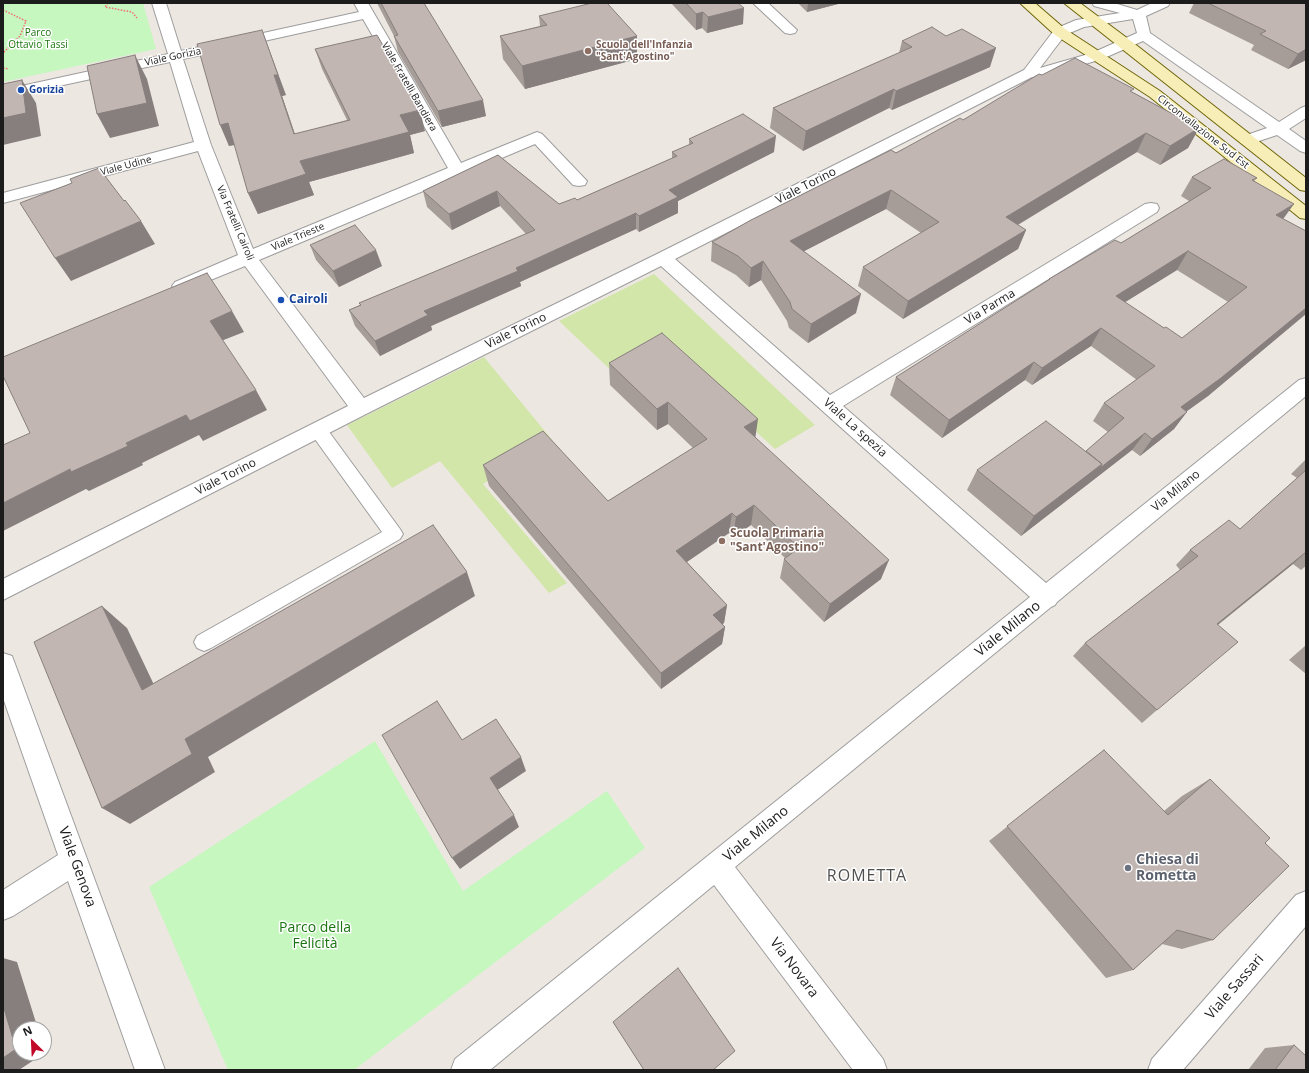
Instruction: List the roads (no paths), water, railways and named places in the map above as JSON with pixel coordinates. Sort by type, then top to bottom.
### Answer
[{"type":"main road","name":"Circonvallazione Sud Est","points":[[1027,3],[1060,32],[1155,94],[1306,214]]},
{"type":"main road","name":"Circonvallazione Sud Est","points":[[1071,3],[1126,44],[1306,186]]},
{"type":"street","name":"Via Fratelli Cairoli","points":[[159,3],[203,145],[248,258],[361,408]]},
{"type":"street","points":[[760,3],[790,30]]},
{"type":"street","points":[[1099,3],[1139,14]]},
{"type":"street","points":[[1060,32],[1074,24],[1139,14],[1163,3]]},
{"type":"street","name":"Viale Gorizia","points":[[3,94],[176,57],[364,8]]},
{"type":"street","name":"Viale Fratelli Bandiera","points":[[364,8],[457,170]]},
{"type":"street","points":[[1139,14],[1144,35],[1306,148]]},
{"type":"street","name":"Viale Torino","points":[[1029,73],[1060,32]]},
{"type":"street","points":[[1097,56],[1144,35]]},
{"type":"street","name":"Viale Torino","points":[[3,590],[361,408],[663,258],[1029,73],[1042,72],[1097,56]]},
{"type":"street","points":[[1247,140],[1278,129],[1306,111]]},
{"type":"street","name":"Viale Trieste","points":[[169,291],[537,137],[579,181]]},
{"type":"street","name":"Viale Udine","points":[[3,198],[203,145]]},
{"type":"street","name":"Via Parma","points":[[829,405],[1151,208]]},
{"type":"street","name":"Viale La spezia","points":[[663,258],[1047,598]]},
{"type":"street","name":"Via Milano","points":[[1047,598],[1306,385]]},
{"type":"street","name":"Viale Milano","points":[[466,1070],[1047,598]]},
{"type":"street","name":"Viale Genova","points":[[3,664],[150,1070]]},
{"type":"street","points":[[3,906],[75,860]]},
{"type":"street","name":"Via Novara","points":[[717,866],[872,1070]]},
{"type":"street","name":"Viale Sassari","points":[[1163,1070],[1306,905]]},
{"type":"lane","points":[[204,642],[394,534],[318,430]]},
{"type":"place","name":"Scuola dell'Infanzia \"Sant'Agostino\"","points":[[588,51]]},
{"type":"place","name":"Gorizia","points":[[21,90]]},
{"type":"place","name":"Cairoli","points":[[281,300]]},
{"type":"place","name":"Scuola Primaria \"Sant'Agostino\"","points":[[722,541]]},
{"type":"place","name":"Chiesa di Rometta","points":[[1128,868]]},
{"type":"district","name":"ROMETTA","points":[[867,876]]},
{"type":"park label","name":"Parco Ottavio Tassi","points":[[38,38]]},
{"type":"park label","name":"Parco della Felicità","points":[[315,936]]}]
